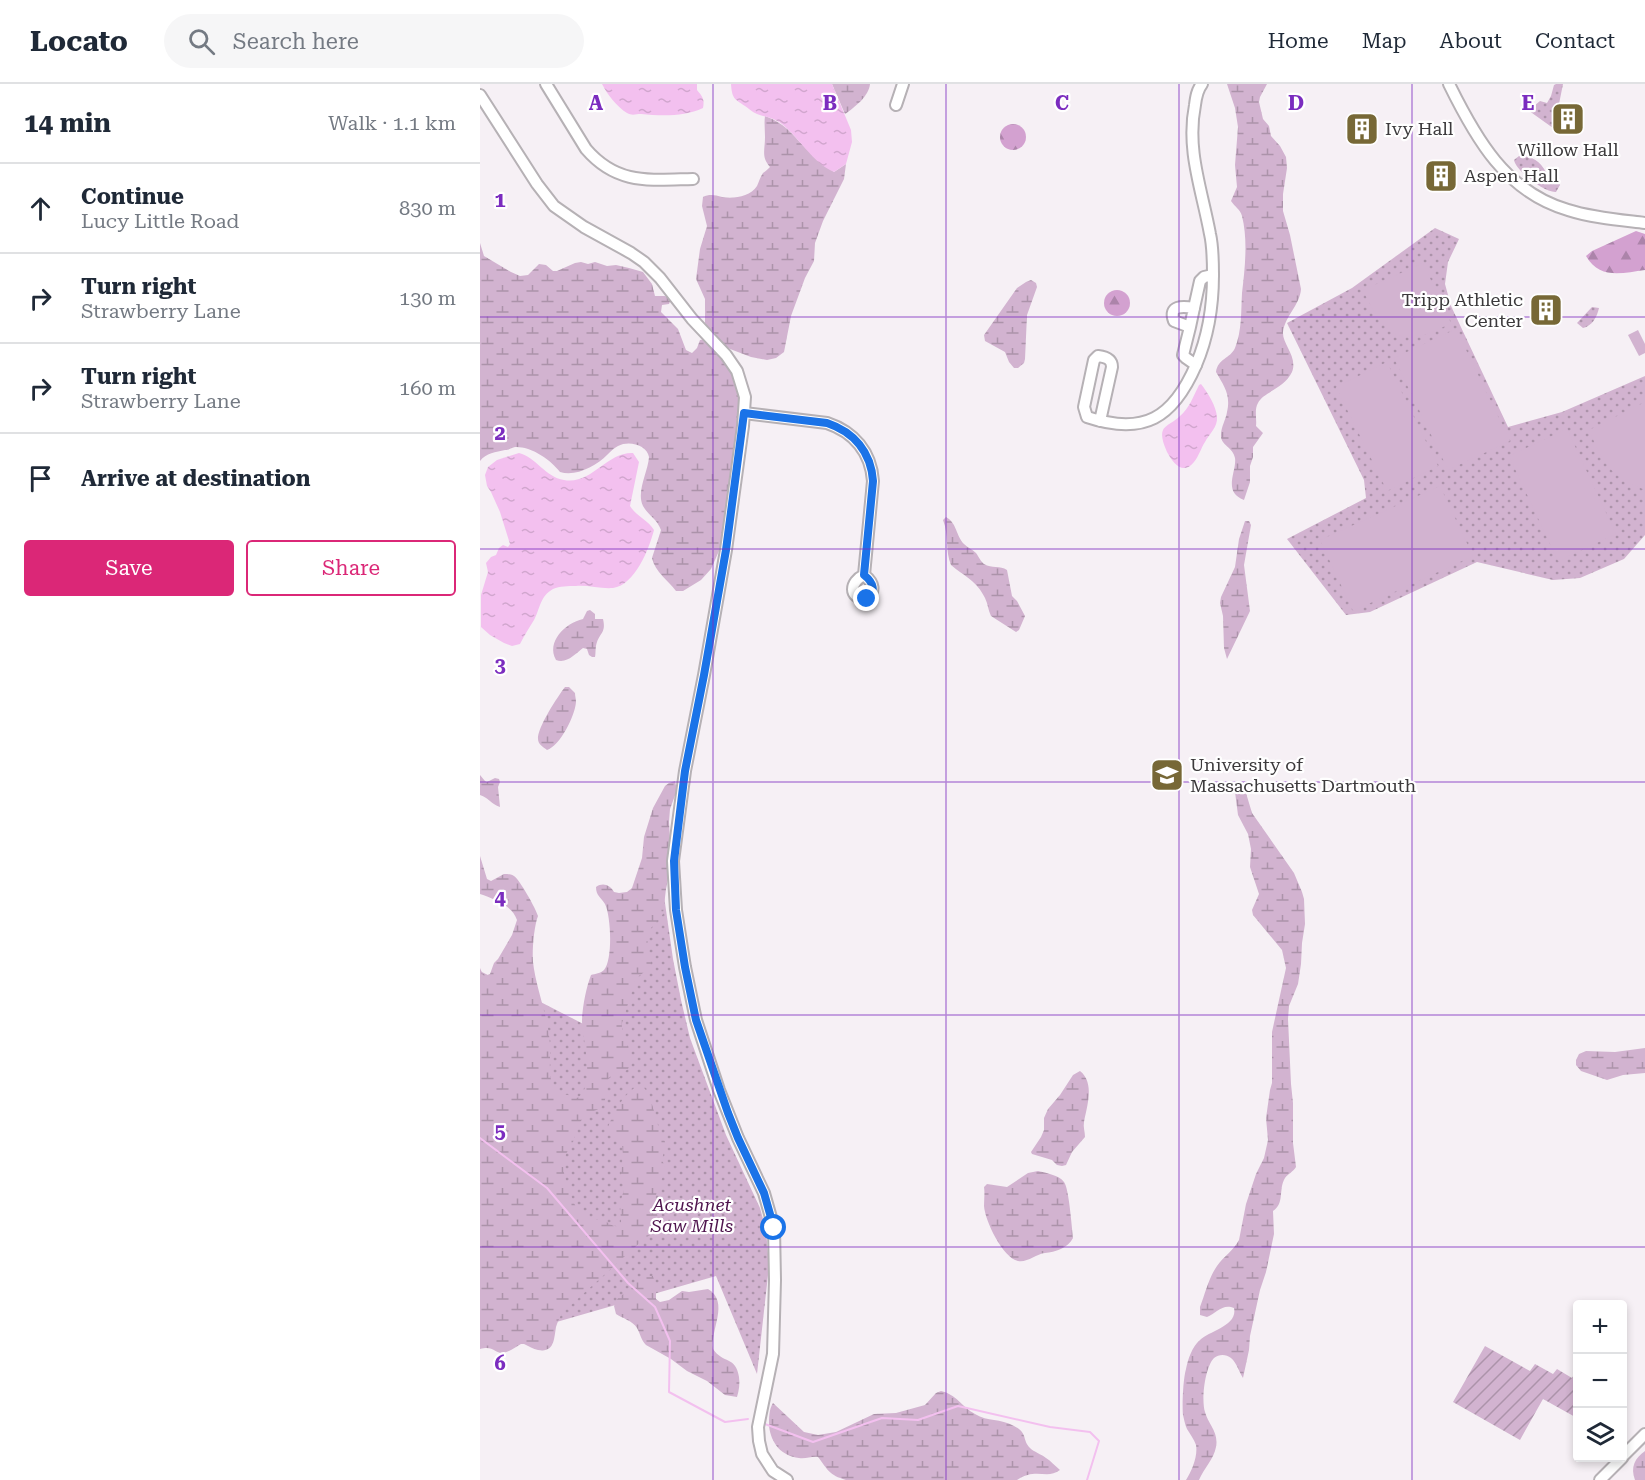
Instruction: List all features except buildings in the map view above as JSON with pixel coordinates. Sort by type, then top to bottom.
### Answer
[{"type":"street","points":[[546,84],[586,148],[603,165],[626,177],[657,180],[693,179]]},
{"type":"street","points":[[896,105],[903,84]]},
{"type":"street","points":[[1449,84],[1491,157],[1523,188],[1544,201],[1567,210],[1645,223]]},
{"type":"street","points":[[1100,421],[1112,362],[1098,356],[1094,360],[1084,407],[1087,417],[1100,421],[1123,425],[1135,425],[1158,417],[1177,400],[1196,365],[1204,342],[1211,309],[1213,252],[1191,144],[1192,117],[1198,86]]},
{"type":"street","points":[[480,95],[537,184],[554,206],[584,227],[645,262],[726,356],[737,371],[744,397],[744,413],[726,550],[685,771],[674,861],[676,910],[696,1020],[725,1106],[764,1193],[774,1228],[774,1354],[758,1427],[760,1447],[768,1464],[773,1471],[787,1480]]},
{"type":"street","points":[[1196,365],[1183,355],[1200,280],[1213,275]]},
{"type":"street","points":[[1190,327],[1174,321],[1172,316],[1178,307],[1194,308]]},
{"type":"street","points":[[744,413],[827,423],[848,433],[864,450],[872,470],[873,481],[864,575]]},
{"type":"street","points":[[1627,1452],[1645,1434]]},
{"type":"street","points":[[1600,1480],[1617,1462]]},
{"type":"green space","points":[[832,84],[870,84],[864,97],[845,114]]},
{"type":"green space","points":[[1227,84],[1267,84],[1259,102],[1263,119],[1269,126],[1271,136],[1286,157],[1283,211],[1301,289],[1283,332],[1292,356],[1292,372],[1284,382],[1264,396],[1257,406],[1256,426],[1263,433],[1253,447],[1250,482],[1244,500],[1237,496],[1232,487],[1235,458],[1221,438],[1228,401],[1226,391],[1216,372],[1219,364],[1233,352],[1239,335],[1245,254],[1242,216],[1231,201],[1237,187],[1235,165],[1238,127],[1235,108]]},
{"type":"green space","points":[[1556,84],[1563,84],[1553,128],[1521,105],[1529,101],[1534,106],[1540,101],[1547,103]]},
{"type":"green space","points":[[765,116],[786,128],[834,172],[846,164],[844,179],[815,243],[814,261],[791,316],[784,352],[776,358],[767,360],[730,349],[718,341],[705,323],[705,299],[696,279],[700,249],[707,226],[702,206],[703,197],[714,195],[726,198],[736,197],[754,190],[763,173],[770,167],[765,160],[764,153]]},
{"type":"green space","points":[[1013,124],[1023,127],[1026,137],[1023,147],[1013,150],[1003,147],[1000,137],[1003,127]]},
{"type":"green space","points":[[1519,156],[1533,159],[1543,167],[1548,176],[1556,178],[1560,185],[1556,192],[1545,189],[1525,175],[1514,160]]},
{"type":"green space","points":[[1435,228],[1459,239],[1448,262],[1445,284],[1451,306],[1508,427],[1562,412],[1645,376],[1645,535],[1624,559],[1580,578],[1553,580],[1477,562],[1370,612],[1346,615],[1287,539],[1366,498],[1364,480],[1287,323],[1352,288]]},
{"type":"green space","points":[[1636,231],[1645,234],[1645,270],[1605,272],[1592,264],[1586,256],[1592,251]]},
{"type":"green space","points":[[480,243],[484,256],[520,276],[528,275],[539,264],[557,271],[581,262],[616,265],[643,272],[652,284],[655,296],[665,296],[671,299],[669,304],[662,305],[661,312],[678,329],[686,350],[692,353],[700,340],[705,339],[731,362],[742,394],[727,524],[711,569],[701,580],[683,591],[676,591],[654,563],[652,558],[661,530],[641,500],[649,457],[645,449],[637,445],[622,444],[592,467],[573,473],[560,472],[540,455],[521,447],[491,453],[480,461]]},
{"type":"green space","points":[[1423,263],[1451,323],[1420,336],[1397,335],[1379,319],[1363,290]]},
{"type":"green space","points":[[1031,280],[1036,283],[1037,287],[1027,315],[1025,359],[1018,368],[1014,368],[1005,352],[985,341],[984,335],[1017,288]]},
{"type":"green space","points":[[1117,290],[1126,294],[1130,303],[1126,312],[1117,316],[1108,312],[1104,303],[1108,294]]},
{"type":"green space","points":[[1592,307],[1599,308],[1597,315],[1583,328],[1577,323]]},
{"type":"green space","points":[[1456,329],[1510,441],[1448,470],[1394,358]]},
{"type":"green space","points":[[1638,330],[1645,344],[1645,353],[1639,356],[1628,335]]},
{"type":"green space","points":[[1387,362],[1438,466],[1387,491],[1336,387]]},
{"type":"green space","points":[[1645,402],[1645,490],[1623,479],[1609,468],[1589,430]]},
{"type":"green space","points":[[1567,429],[1616,534],[1558,561],[1509,456]]},
{"type":"green space","points":[[1440,486],[1473,556],[1353,611],[1320,540]]},
{"type":"green space","points":[[946,517],[952,523],[961,541],[976,553],[983,563],[1007,570],[1012,596],[1025,616],[1016,632],[991,616],[985,598],[978,587],[951,565],[943,520]]},
{"type":"green space","points":[[1245,521],[1249,521],[1251,525],[1244,565],[1250,611],[1227,659],[1220,603],[1235,567],[1239,539]]},
{"type":"green space","points":[[590,610],[595,614],[595,619],[603,619],[604,623],[596,644],[595,657],[589,655],[587,649],[583,648],[567,660],[556,660],[553,647],[559,634],[576,621],[583,619]]},
{"type":"green space","points":[[565,687],[569,687],[575,693],[575,708],[562,737],[547,750],[539,742],[539,734],[548,712]]},
{"type":"green space","points":[[480,775],[487,782],[495,778],[499,779],[500,807],[480,795]]},
{"type":"green space","points":[[675,781],[677,790],[670,809],[669,874],[663,914],[651,928],[648,938],[650,968],[636,978],[622,1023],[631,1063],[627,1070],[609,1078],[603,1105],[582,1119],[563,1166],[569,1191],[581,1214],[589,1219],[602,1220],[619,1226],[621,1222],[620,1203],[626,1183],[621,1177],[623,1150],[620,1141],[607,1130],[620,1104],[629,1092],[641,1084],[649,1094],[665,1142],[662,1160],[666,1169],[655,1201],[659,1221],[657,1230],[645,1238],[562,1313],[556,1325],[551,1347],[538,1350],[521,1344],[503,1353],[488,1348],[480,1349],[480,968],[483,975],[490,974],[494,963],[512,935],[517,920],[507,906],[480,894],[480,856],[487,879],[491,881],[504,874],[514,876],[537,912],[533,962],[549,1035],[550,1077],[558,1094],[577,1098],[583,1093],[587,1075],[582,1022],[586,992],[591,975],[603,971],[607,965],[610,948],[607,910],[596,887],[606,885],[619,893],[627,892],[632,888],[642,858],[644,837],[653,808],[665,786]]},
{"type":"green space","points":[[1236,781],[1243,783],[1252,813],[1294,873],[1304,899],[1305,924],[1301,964],[1298,984],[1289,1006],[1288,1019],[1296,1167],[1285,1178],[1279,1204],[1273,1211],[1274,1234],[1250,1336],[1243,1378],[1235,1362],[1225,1355],[1214,1358],[1211,1362],[1206,1376],[1203,1400],[1206,1416],[1216,1437],[1216,1447],[1199,1480],[1186,1480],[1194,1463],[1196,1449],[1183,1415],[1185,1373],[1191,1353],[1197,1343],[1227,1324],[1234,1314],[1234,1308],[1226,1307],[1207,1317],[1200,1315],[1200,1307],[1214,1270],[1239,1240],[1246,1204],[1264,1158],[1268,1140],[1266,1118],[1272,1083],[1272,1032],[1286,968],[1282,950],[1253,915],[1252,910],[1259,894],[1250,867],[1251,849],[1248,834],[1238,815]]},
{"type":"green space","name":"Acushnet Saw Mills","points":[[663,889],[673,959],[690,1038],[726,1135],[760,1208],[766,1230],[769,1266],[757,1374],[716,1276],[480,1344],[480,971],[601,1033]]},
{"type":"green space","points":[[1645,1048],[1645,1073],[1623,1075],[1607,1080],[1581,1071],[1576,1065],[1579,1054],[1586,1051],[1615,1052]]},
{"type":"green space","points":[[1080,1071],[1085,1076],[1089,1088],[1084,1124],[1085,1137],[1072,1152],[1066,1165],[1057,1165],[1052,1160],[1031,1152],[1044,1130],[1044,1118],[1048,1109],[1073,1075]]},
{"type":"green space","points":[[1038,1171],[1056,1176],[1064,1182],[1069,1200],[1073,1238],[1061,1249],[1025,1261],[1018,1261],[1006,1253],[991,1229],[985,1213],[984,1187],[987,1184],[1007,1187],[1028,1173]]},
{"type":"green space","points":[[653,1276],[656,1299],[660,1302],[669,1300],[682,1291],[708,1289],[714,1295],[718,1301],[718,1317],[713,1349],[732,1363],[737,1370],[739,1389],[737,1397],[725,1395],[707,1381],[646,1345],[635,1326],[616,1314],[614,1306],[618,1298],[637,1280]]},
{"type":"green space","points":[[1485,1346],[1530,1371],[1535,1364],[1553,1374],[1557,1369],[1572,1378],[1573,1376],[1573,1416],[1543,1399],[1520,1440],[1453,1402]]},
{"type":"green space","points":[[941,1391],[951,1395],[970,1411],[980,1416],[1004,1422],[1018,1429],[1030,1448],[1060,1470],[1050,1474],[1030,1474],[1017,1480],[846,1480],[832,1474],[818,1457],[799,1458],[787,1455],[778,1448],[770,1432],[769,1414],[773,1403],[804,1432],[818,1435],[836,1432],[874,1414],[896,1413],[925,1405]]},
{"type":"green space","points":[[1645,1451],[1645,1480],[1635,1480],[1634,1463]]},
{"type":"water","points":[[602,84],[697,84],[697,90],[703,100],[703,108],[672,115],[631,114],[616,104]]},
{"type":"water","points":[[731,84],[832,84],[851,130],[852,142],[846,164],[834,172],[826,168],[779,122],[755,113],[736,100]]},
{"type":"water","points":[[1201,384],[1213,404],[1217,421],[1196,460],[1190,466],[1182,468],[1175,464],[1167,452],[1162,432],[1186,410]]},
{"type":"water","points":[[519,453],[531,458],[557,478],[574,480],[583,478],[623,454],[633,453],[639,462],[630,506],[654,530],[645,556],[628,580],[613,588],[564,586],[553,589],[543,599],[520,644],[512,646],[490,635],[481,627],[481,595],[488,572],[486,563],[496,555],[499,548],[503,545],[508,547],[510,544],[500,512],[487,486],[485,475],[488,467],[497,460]]},
{"type":"waterway","points":[[480,1138],[547,1188],[628,1283],[655,1307],[670,1341],[669,1392],[725,1422],[748,1419]]},
{"type":"waterway","points":[[765,1424],[813,1442],[882,1418],[918,1420],[958,1406],[1050,1427],[1090,1432],[1099,1441],[1087,1480]]},
{"type":"place","name":"Willow Hall","points":[[1568,119]]},
{"type":"place","name":"Ivy Hall","points":[[1362,129]]},
{"type":"place","name":"Aspen Hall","points":[[1441,176]]},
{"type":"place","name":"Tripp Athletic Center","points":[[1546,310]]},
{"type":"place","name":"University of Massachusetts Dartmouth","points":[[1167,775]]},
{"type":"route","points":[[774,1228],[764,1193],[738,1138],[719,1090],[696,1020],[676,910],[674,861],[685,771],[726,550],[744,413],[827,423],[848,433],[864,450],[872,470],[873,481],[864,575],[872,583],[873,590],[867,599]]}]
